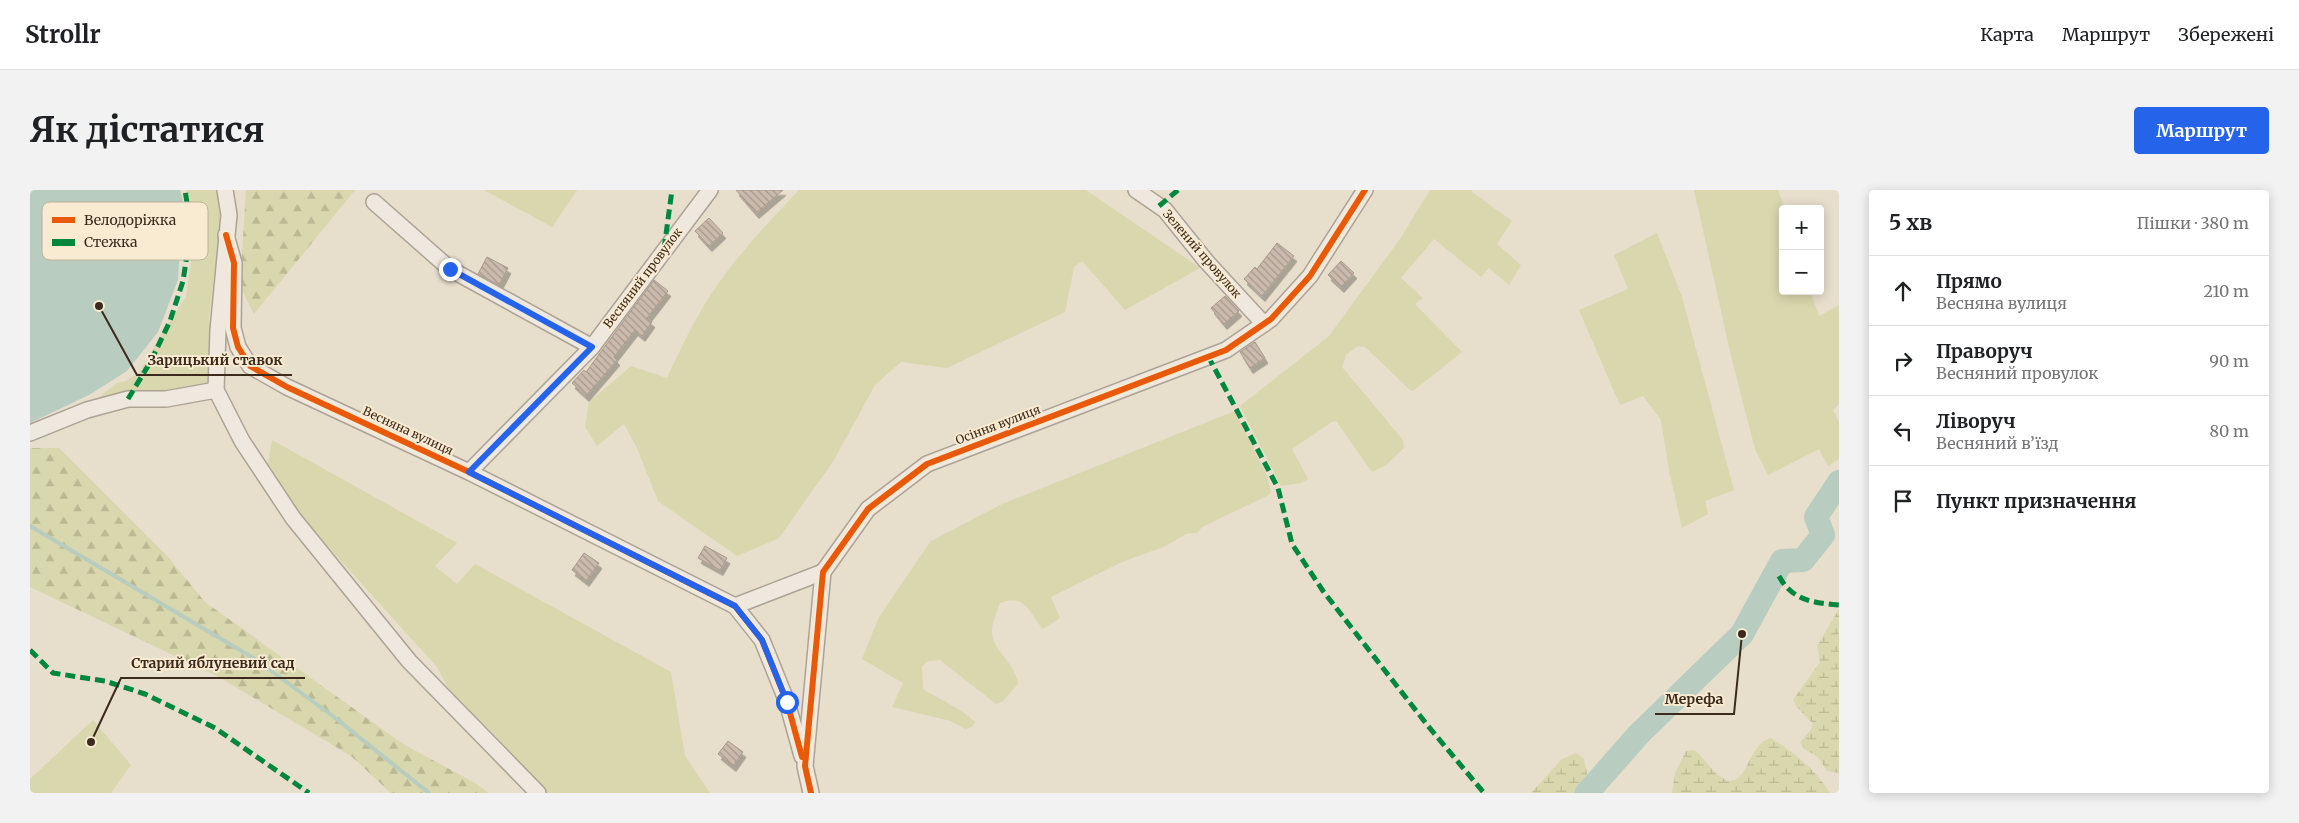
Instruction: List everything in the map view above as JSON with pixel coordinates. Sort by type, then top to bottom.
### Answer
[{"type":"street","points":[[225,190],[229,216],[218,330],[216,390],[242,441],[292,518],[409,661],[538,793]]},
{"type":"street","name":"Весняний провулок","points":[[469,472],[592,347],[710,190]]},
{"type":"street","name":"Зелений провулок","points":[[1136,190],[1166,210],[1206,262],[1264,324]]},
{"type":"street","name":"Осіння вулиця","points":[[823,572],[868,509],[927,464],[1226,350],[1264,324],[1310,276],[1365,190]]},
{"type":"street","points":[[374,202],[450,269],[592,347]]},
{"type":"street","name":"Весняна вулиця","points":[[226,235],[234,263],[233,328],[238,348],[250,366],[287,387],[469,472],[735,606],[762,640],[787,702],[805,766]]},
{"type":"street","points":[[30,433],[87,410],[128,399],[166,399],[216,390]]},
{"type":"street","points":[[735,606],[823,572],[805,766],[810,793]]},
{"type":"green space","points":[[187,190],[218,190],[221,219],[209,316],[209,379],[207,383],[157,395],[113,396],[97,399],[117,383],[126,381],[140,372],[159,338],[186,297],[191,260],[208,260],[208,202],[189,202]]},
{"type":"green space","points":[[246,190],[355,190],[254,314],[240,286]]},
{"type":"green space","points":[[484,190],[577,190],[552,227]]},
{"type":"green space","points":[[799,190],[1086,190],[1200,268],[1125,310],[1082,261],[1074,267],[1065,312],[947,368],[901,362],[875,385],[834,460],[779,538],[737,556],[658,501],[637,448],[624,424],[597,446],[585,427],[589,402],[631,366],[667,378],[694,322],[723,277],[754,239]]},
{"type":"green space","points":[[1430,190],[1472,190],[1472,192],[1512,221],[1497,244],[1521,265],[1509,285],[1489,268],[1481,277],[1434,239],[1401,278],[1423,298],[1415,304],[1462,352],[1413,391],[1365,347],[1358,346],[1346,355],[1342,367],[1403,440],[1404,448],[1386,465],[1372,472],[1336,421],[1332,422],[1292,449],[1308,479],[1301,483],[1281,486],[1240,406],[1329,336],[1400,239]]},
{"type":"green space","points":[[1694,190],[1778,190],[1784,205],[1779,205],[1779,295],[1811,295],[1819,316],[1839,305],[1839,404],[1833,410],[1839,422],[1839,459],[1828,466],[1819,449],[1768,475],[1755,449],[1731,356]]},
{"type":"green space","points":[[1657,233],[1682,297],[1734,490],[1705,501],[1708,514],[1682,528],[1669,470],[1661,420],[1643,396],[1620,405],[1579,310],[1628,289],[1614,255]]},
{"type":"green space","points":[[1235,411],[1267,476],[1271,492],[1269,495],[1202,527],[1197,533],[1186,534],[1166,546],[1122,562],[1051,597],[1060,618],[1043,629],[1021,602],[1015,600],[1000,603],[992,626],[993,639],[1013,669],[1018,684],[1003,701],[996,704],[940,660],[928,661],[922,666],[923,689],[969,717],[975,722],[972,727],[965,729],[951,721],[892,707],[903,683],[862,659],[879,617],[931,541],[1002,504]]},
{"type":"green space","points":[[272,440],[457,543],[435,566],[457,584],[475,564],[671,672],[685,756],[710,793],[548,793],[485,726],[456,703],[437,667],[304,520],[268,464]]},
{"type":"green space","points":[[30,448],[59,448],[168,557],[205,602],[403,744],[477,784],[488,793],[391,793],[351,756],[217,676],[30,587]]},
{"type":"green space","points":[[1839,609],[1839,773],[1827,771],[1818,757],[1804,749],[1800,742],[1810,731],[1813,724],[1793,700],[1820,662],[1817,646]]},
{"type":"green space","points":[[93,720],[131,765],[111,793],[30,793],[30,779]]},
{"type":"green space","points":[[1771,738],[1804,762],[1830,793],[1672,793],[1675,773],[1686,751],[1694,750],[1720,776],[1732,781],[1743,772],[1763,741]]},
{"type":"green space","points":[[1576,753],[1584,759],[1587,773],[1583,793],[1531,793],[1562,759]]},
{"type":"shaded area","points":[[30,190],[180,190],[183,202],[42,202],[42,260],[179,260],[178,280],[158,332],[127,371],[89,395],[30,423]]},
{"type":"building","points":[[736,190],[783,190],[756,213]]},
{"type":"building","points":[[709,218],[723,233],[709,246],[695,231]]},
{"type":"building","points":[[1277,243],[1294,256],[1262,296],[1244,279],[1255,267],[1257,269]]},
{"type":"building","points":[[487,257],[508,268],[499,285],[478,274]]},
{"type":"building","points":[[1341,261],[1354,273],[1341,287],[1328,275]]},
{"type":"building","points":[[654,280],[668,291],[647,318],[652,322],[642,336],[635,330],[614,357],[617,360],[586,396],[572,383],[584,370],[586,372]]},
{"type":"building","points":[[1225,296],[1239,311],[1224,324],[1211,308]]},
{"type":"building","points":[[1255,342],[1265,358],[1250,368],[1240,352]]},
{"type":"building","points":[[705,546],[727,558],[720,570],[698,558]]},
{"type":"building","points":[[584,553],[599,563],[586,581],[572,570]]},
{"type":"building","points":[[728,741],[743,752],[733,766],[718,754]]},
{"type":"waterway","points":[[1587,793],[1639,734],[1742,634],[1782,561],[1803,560],[1823,535],[1816,517],[1839,482]]},
{"type":"waterway","points":[[30,526],[255,659],[334,717],[429,793]]},
{"type":"marked path","points":[[185,190],[187,202]]},
{"type":"marked path","points":[[664,249],[672,190]]},
{"type":"marked path","points":[[1159,206],[1178,190]]},
{"type":"marked path","points":[[128,399],[151,361],[170,321],[183,281],[186,260]]},
{"type":"marked path","points":[[1208,356],[1278,488],[1292,544],[1323,591],[1428,726],[1484,793]]},
{"type":"marked path","points":[[1779,576],[1790,591],[1797,596],[1813,602],[1839,605]]},
{"type":"marked path","points":[[30,650],[53,673],[105,681],[145,694],[215,728],[309,793]]},
{"type":"cycle path","points":[[811,793],[805,766],[823,572],[868,509],[927,464],[1226,350],[1271,319],[1310,276],[1365,190]]},
{"type":"cycle path","points":[[226,235],[234,263],[233,328],[238,347],[250,366],[287,387],[469,472],[735,606],[762,640],[787,702],[802,757]]},
{"type":"place","name":"Зарицький ставок","points":[[99,306]]},
{"type":"place","name":"Мерефа","points":[[1742,634]]},
{"type":"place","name":"Старий яблуневий сад","points":[[91,742]]},
{"type":"route","points":[[450,269],[592,347],[469,472],[735,606],[762,640],[787,702]]}]
